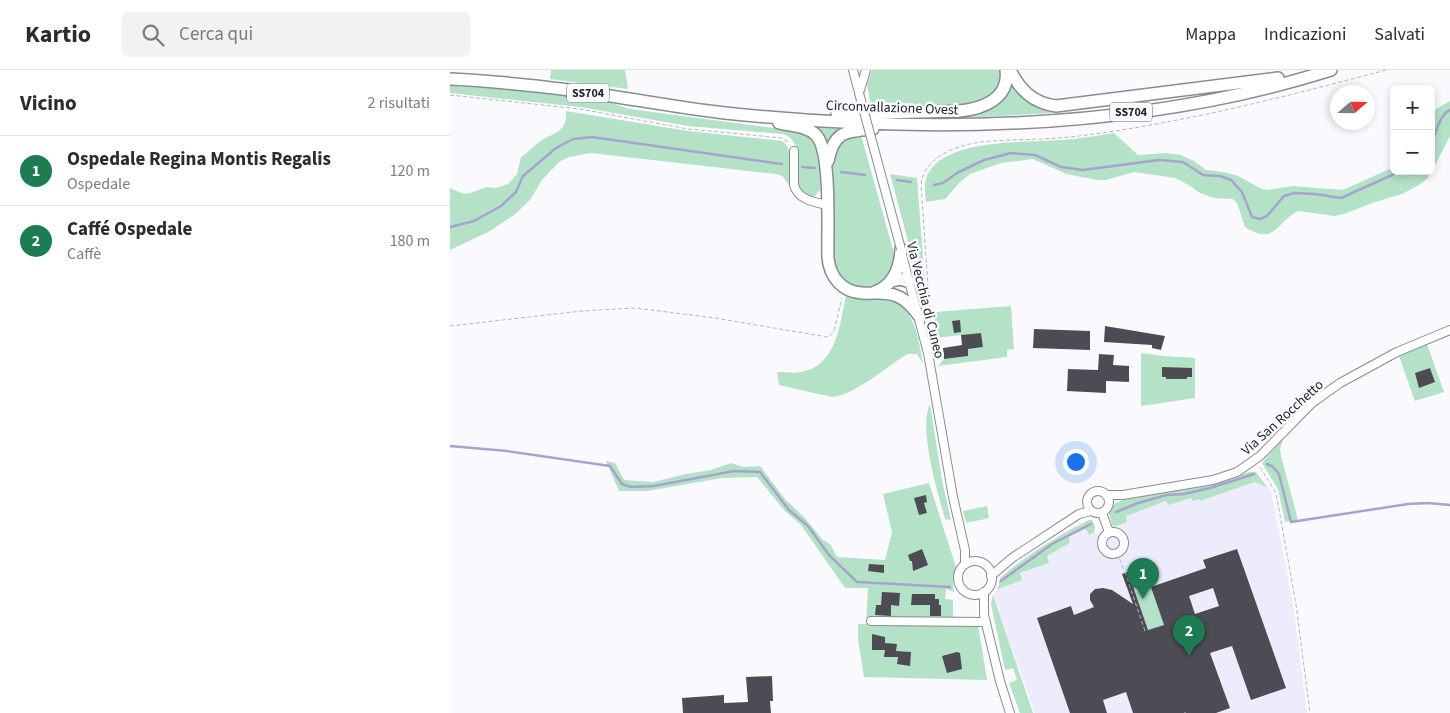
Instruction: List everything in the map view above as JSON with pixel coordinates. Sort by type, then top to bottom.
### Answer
[{"type":"highway","points":[[796,118],[828,115],[959,111],[976,108],[990,103],[1000,95],[1006,78],[1006,70]]},
{"type":"highway","points":[[1010,70],[1026,94],[1039,102],[1056,106],[1329,71]]},
{"type":"highway","name":"Circonvallazione Ovest","points":[[450,79],[523,84],[725,112],[796,118],[931,125],[1028,123],[1096,117],[1221,98],[1329,71]]},
{"type":"highway","points":[[725,112],[810,130],[819,139],[827,166],[829,265],[835,279],[844,288],[859,293],[896,296],[906,301],[920,317]]},
{"type":"highway","points":[[827,166],[834,142],[846,132],[931,125]]},
{"type":"highway","points":[[873,293],[884,288],[892,281],[898,270],[901,249]]},
{"type":"highway","points":[[892,281],[900,279],[910,284],[905,291],[896,296]]},
{"type":"street","name":"Via Vecchia di Cuneo","points":[[853,70],[920,317],[954,506],[963,538],[974,561]]},
{"type":"street","points":[[859,93],[866,70]]},
{"type":"street","points":[[794,151],[795,190],[803,198],[827,205]]},
{"type":"street","name":"Via San Rocchetto","points":[[1089,507],[1090,494],[1094,492],[1102,492],[1106,495],[1123,495],[1221,478],[1237,472],[1256,460],[1312,403],[1340,383],[1391,355],[1450,330]]},
{"type":"street","points":[[1106,495],[1109,504]]},
{"type":"street","name":"Via San Rocchetto","points":[[1089,507],[1098,513],[1102,513],[1109,504],[1123,495]]},
{"type":"street","name":"Via San Rocchetto","points":[[991,576],[1012,558],[1089,507]]},
{"type":"street","points":[[1102,513],[1109,532]]},
{"type":"street","points":[[1109,532],[1116,532],[1123,538],[1124,546],[1117,554],[1109,554],[1102,547],[1103,537],[1109,532]]},
{"type":"street","name":"Via Vecchia di Cuneo","points":[[963,538],[965,563],[960,568],[958,582],[961,588],[973,594],[985,619]]},
{"type":"street","name":"Via San Rocchetto","points":[[985,564],[1001,562],[1012,558]]},
{"type":"street","points":[[965,563],[974,561],[985,564],[991,576]]},
{"type":"street","name":"Via Vecchia di Cuneo","points":[[991,576],[990,585],[984,592],[985,619],[998,675],[1010,713]]},
{"type":"street","points":[[973,594],[984,592]]},
{"type":"street","points":[[871,621],[985,619]]},
{"type":"path","points":[[923,330],[931,310],[921,192],[922,178],[928,166],[946,153],[965,145],[980,142],[1076,137],[1202,116],[1271,101],[1386,70]]},
{"type":"path","points":[[450,95],[580,109],[688,128],[782,138],[790,143],[794,151]]},
{"type":"path","points":[[450,326],[582,311],[635,308],[715,318],[827,337],[834,331],[844,288]]},
{"type":"path","points":[[1256,460],[1276,493],[1296,604],[1310,713]]},
{"type":"path","points":[[1117,554],[1146,631]]},
{"type":"path","points":[[1125,572],[1150,561]]},
{"type":"shaded area","points":[[1255,482],[1271,491],[1293,604],[1307,713],[1035,713],[993,595],[998,589],[1022,580],[1020,573],[1049,563],[1047,556],[1070,543],[1068,536],[1087,529],[1089,535],[1127,522],[1125,516],[1167,501],[1168,505],[1187,498],[1199,499],[1201,501]]},
{"type":"green space","points":[[551,70],[625,70],[628,89],[550,79]]},
{"type":"green space","points":[[872,70],[1001,70],[1001,83],[993,97],[971,104],[871,107],[867,84]]},
{"type":"green space","points":[[1010,81],[1028,102],[1054,113],[960,118],[977,113]]},
{"type":"green space","points":[[450,86],[563,95],[604,101],[630,109],[803,132],[815,141],[821,161],[820,190],[815,196],[805,196],[800,191],[796,149],[792,140],[783,134],[688,126],[580,107],[450,93]]},
{"type":"green space","points":[[1450,101],[1450,136],[1435,165],[1435,110]]},
{"type":"green space","points":[[566,111],[688,131],[782,141],[789,149],[790,186],[782,176],[776,174],[591,153],[569,157],[559,162],[542,180],[530,200],[514,215],[490,231],[450,250],[450,188],[464,194],[487,187],[495,188],[508,184],[517,174],[521,157],[561,129],[566,119]]},
{"type":"green space","points":[[812,125],[843,127],[827,145],[821,134]]},
{"type":"green space","points":[[1114,133],[1138,155],[1166,153],[1181,155],[1194,161],[1206,170],[1238,176],[1262,189],[1292,186],[1343,190],[1390,169],[1390,175],[1430,175],[1419,185],[1402,194],[1344,214],[1334,216],[1298,211],[1274,231],[1262,234],[1245,227],[1237,203],[1233,199],[1214,198],[1200,193],[1175,178],[1134,172],[1106,180],[1097,180],[1066,174],[1033,159],[1001,163],[970,174],[945,199],[926,202],[925,183],[927,175],[939,161],[953,153],[970,148],[1009,142],[1067,140]]},
{"type":"green space","points":[[861,135],[895,257],[884,281],[875,287],[865,289],[856,287],[847,281],[839,271],[834,258],[834,157],[841,139]]},
{"type":"green space","points":[[890,174],[917,178],[927,312]]},
{"type":"green space","points":[[846,296],[885,299],[903,307],[909,314],[917,333],[923,364],[917,354],[908,354],[860,386],[832,397],[779,385],[777,372],[802,372],[816,367],[824,360],[835,341]]},
{"type":"green space","points":[[1011,306],[1014,349],[1007,350],[1007,357],[938,366],[944,359],[968,356],[968,349],[983,347],[981,333],[934,338],[935,312]]},
{"type":"green space","points":[[1427,344],[1444,392],[1415,401],[1399,356]]},
{"type":"green space","points":[[1141,353],[1195,358],[1195,398],[1141,406]]},
{"type":"green space","points":[[930,404],[942,480],[951,520],[945,519],[930,461],[926,428]]},
{"type":"green space","points":[[1283,439],[1280,449],[1281,456],[1298,520],[1285,522],[1278,489],[1262,463]]},
{"type":"green space","points":[[606,461],[615,463],[624,480],[653,482],[711,470],[731,463],[744,467],[760,466],[785,499],[805,518],[822,539],[831,545],[837,557],[885,560],[892,532],[883,494],[929,483],[956,567],[953,581],[954,592],[946,589],[945,599],[953,600],[953,620],[978,625],[987,680],[864,677],[858,640],[858,624],[866,624],[868,588],[845,588],[801,525],[784,510],[757,477],[722,478],[647,491],[619,491]]},
{"type":"green space","points":[[1249,472],[1256,472],[1268,488],[1255,482],[1200,501],[1199,499],[1193,501],[1191,498],[1168,505],[1166,501],[1126,516],[1127,522],[1113,527],[1109,514],[1115,503],[1136,495],[1213,483]]},
{"type":"green space","points":[[987,506],[989,518],[966,523],[963,511]]},
{"type":"green space","points":[[1092,520],[1094,525],[1094,533],[1089,535],[1086,529],[1069,536],[1070,543],[1047,556],[1049,563],[1020,573],[1022,580],[998,589],[1000,578],[1021,561],[1054,539]]},
{"type":"green space","points":[[1151,587],[1164,625],[1148,630],[1135,593]]},
{"type":"green space","points":[[993,595],[1033,713],[1020,713],[1009,683],[1017,680],[1013,668],[1005,670],[991,604]]},
{"type":"building","points":[[960,320],[961,332],[954,333],[952,321]]},
{"type":"building","points":[[1105,326],[1165,336],[1161,350],[1152,348],[1152,345],[1104,342]]},
{"type":"building","points":[[1034,329],[1090,331],[1090,350],[1033,348]]},
{"type":"building","points":[[981,333],[983,347],[968,349],[968,356],[944,359],[943,348],[962,345],[961,335]]},
{"type":"building","points":[[1099,354],[1114,355],[1113,365],[1129,366],[1129,382],[1106,381],[1106,393],[1067,391],[1068,369],[1098,370]]},
{"type":"building","points":[[1162,367],[1192,368],[1192,377],[1187,377],[1187,379],[1166,379],[1166,377],[1162,377]]},
{"type":"building","points":[[1430,368],[1435,382],[1419,388],[1415,373]]},
{"type":"building","points":[[926,495],[927,502],[924,503],[927,513],[919,515],[914,498]]},
{"type":"building","points":[[922,549],[928,565],[913,571],[912,561],[910,561],[908,555]]},
{"type":"building","points":[[1237,549],[1286,688],[1251,700],[1232,646],[1210,653],[1230,708],[1216,713],[1133,713],[1126,692],[1103,700],[1107,713],[1070,713],[1037,618],[1071,606],[1074,615],[1094,607],[1090,600],[1090,594],[1095,589],[1112,590],[1133,604],[1122,574],[1128,572],[1148,630],[1164,625],[1151,587],[1206,568],[1203,560]],"holes":[[[1213,588],[1219,606],[1195,614],[1189,596]]]},
{"type":"building","points":[[869,564],[884,565],[884,573],[868,571]]},
{"type":"building","points":[[882,592],[900,593],[899,606],[891,605],[891,616],[875,615],[876,605],[881,605]]},
{"type":"building","points":[[912,594],[935,594],[935,599],[939,599],[939,605],[941,605],[941,616],[930,616],[930,605],[911,605]]},
{"type":"building","points":[[872,634],[885,637],[885,643],[897,644],[896,651],[911,652],[910,666],[897,664],[898,657],[884,657],[885,650],[872,650]]},
{"type":"building","points":[[960,653],[962,669],[947,673],[942,656]]},
{"type":"building","points":[[772,676],[773,701],[770,701],[771,713],[683,713],[682,698],[724,695],[724,703],[748,702],[746,677]]},
{"type":"waterway","points":[[1435,133],[1440,120],[1450,110]]},
{"type":"waterway","points":[[450,227],[474,221],[501,206],[516,192],[523,176],[556,148],[573,139],[592,137],[782,164]]},
{"type":"waterway","points":[[934,185],[943,183],[957,173],[984,160],[1011,153],[1035,155],[1061,167],[1083,170],[1159,160],[1183,162],[1203,175],[1220,176],[1231,180],[1242,192],[1252,217],[1260,219],[1267,216],[1284,196],[1294,193],[1341,198],[1392,175]]},
{"type":"waterway","points":[[802,167],[815,168]]},
{"type":"waterway","points":[[841,172],[865,175]]},
{"type":"waterway","points":[[897,180],[911,182]]},
{"type":"waterway","points":[[450,446],[507,451],[610,466],[622,484],[631,487],[654,486],[734,471],[760,472],[789,510],[808,526],[829,555],[857,582],[950,587]]},
{"type":"waterway","points":[[1267,464],[1272,466],[1279,474],[1291,522],[1408,504],[1450,505]]},
{"type":"waterway","points":[[1116,512],[1138,503],[1167,495],[1184,494],[1210,488],[1254,474]]},
{"type":"waterway","points":[[1001,581],[1052,544],[1091,524]]},
{"type":"place","name":"Ospedale Regina Montis Regalis","points":[[1143,599]]},
{"type":"place","name":"Caffé Ospedale","points":[[1189,656]]}]
